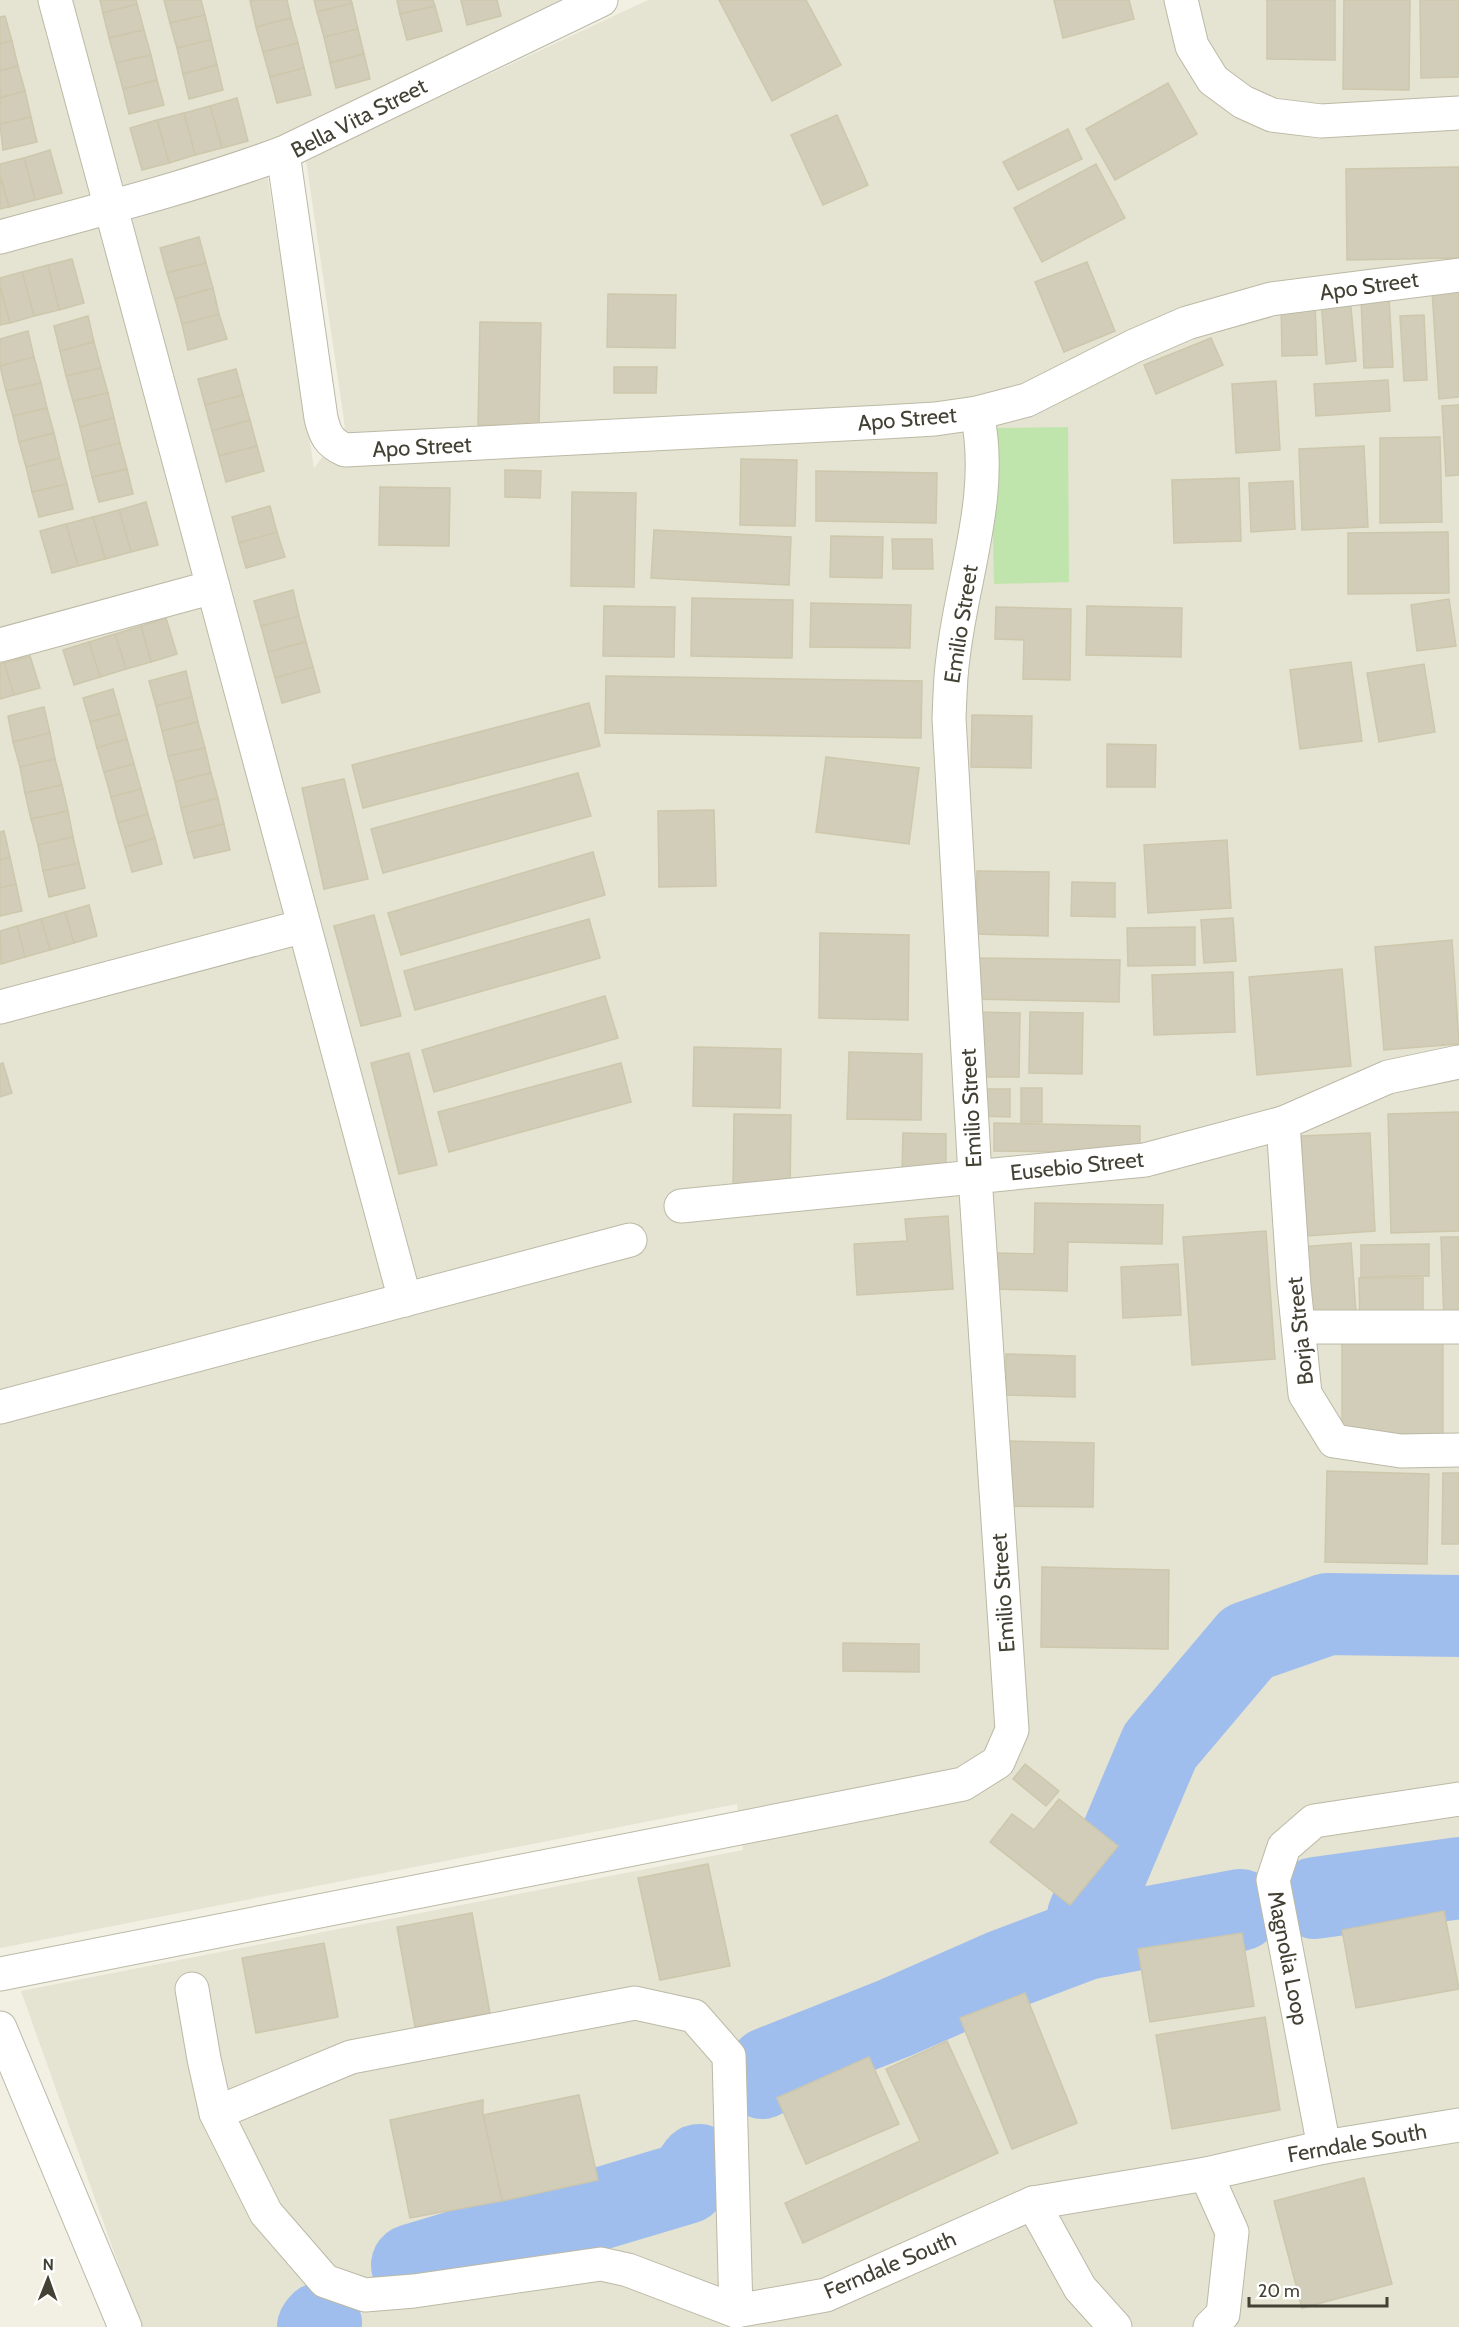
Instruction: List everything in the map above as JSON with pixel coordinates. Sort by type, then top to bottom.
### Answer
[{"type":"street","points":[[55,0],[405,1300]]},
{"type":"street","name":"Bella Vita Street","points":[[332,444],[324,432],[321,418],[283,153],[601,0]]},
{"type":"street","points":[[1181,0],[1191,46],[1213,80],[1243,102],[1272,115],[1321,121],[1459,113]]},
{"type":"street","points":[[0,237],[283,153]]},
{"type":"street","name":"Apo Street","points":[[332,444],[345,450],[365,450],[884,423],[977,413],[1028,400],[1134,346],[1187,323],[1271,299],[1459,275]]},
{"type":"street","name":"Emilio Street","points":[[0,1974],[963,1784],[999,1762],[1012,1730],[975,1176],[948,718],[952,657],[972,554],[983,475],[982,437],[977,413]]},
{"type":"street","points":[[0,645],[213,587]]},
{"type":"street","points":[[0,1007],[304,926]]},
{"type":"street","name":"Eusebio Street","points":[[681,1206],[1145,1160],[1283,1123],[1389,1077],[1459,1062]]},
{"type":"street","name":"Borja Street","points":[[1283,1123],[1305,1394],[1334,1441],[1401,1451],[1459,1450]]},
{"type":"street","points":[[0,1407],[630,1240]]},
{"type":"street","points":[[1299,1327],[1459,1327]]},
{"type":"street","name":"Magnolia Loop","points":[[1324,2146],[1273,1880],[1284,1846],[1314,1821],[1459,1799]]},
{"type":"street","points":[[192,1989],[216,2113],[266,2213],[325,2281],[365,2295],[414,2291],[601,2264],[628,2270],[736,2311],[729,2056],[694,2016],[635,2003],[351,2057],[216,2113]]},
{"type":"street","points":[[0,2028],[124,2327]]},
{"type":"street","name":"Ferndale South","points":[[736,2311],[826,2295],[1033,2203],[1206,2174],[1324,2146],[1459,2125]]},
{"type":"street","points":[[1206,2174],[1232,2232],[1223,2314],[1210,2327]]},
{"type":"street","points":[[1033,2203],[1080,2288],[1115,2327]]},
{"type":"shaded area","points":[[0,0],[566,0],[263,148],[314,468],[345,427],[306,160],[648,0],[1459,0],[1459,2327],[143,2327],[139,2322],[21,1991],[743,1850],[737,1804],[0,1948]]},
{"type":"green space","points":[[1068,427],[1069,582],[994,584],[991,428]]},
{"type":"building","points":[[100,0],[136,0],[137,4],[103,13]]},
{"type":"building","points":[[164,0],[201,0],[205,15],[170,23]]},
{"type":"building","points":[[287,0],[291,18],[256,27],[250,1]]},
{"type":"building","points":[[314,0],[351,0],[352,3],[317,12]]},
{"type":"building","points":[[397,0],[433,0],[435,6],[400,14]]},
{"type":"building","points":[[461,0],[497,0],[501,16],[467,25]]},
{"type":"building","points":[[719,0],[806,0],[841,65],[772,101]]},
{"type":"building","points":[[1054,0],[1129,0],[1134,19],[1063,38]]},
{"type":"building","points":[[1267,0],[1335,0],[1335,60],[1267,59]]},
{"type":"building","points":[[1344,0],[1410,0],[1409,90],[1343,89]]},
{"type":"building","points":[[1420,0],[1459,0],[1459,77],[1421,78]]},
{"type":"building","points":[[352,3],[358,29],[324,37],[317,12]]},
{"type":"building","points":[[137,4],[144,30],[109,38],[103,13]]},
{"type":"building","points":[[435,6],[442,31],[407,40],[400,14]]},
{"type":"building","points":[[205,15],[211,40],[177,48],[170,23]]},
{"type":"building","points":[[5,16],[12,41],[0,44],[0,17]]},
{"type":"building","points":[[291,18],[298,43],[263,52],[256,27]]},
{"type":"building","points":[[358,29],[364,54],[330,63],[324,37]]},
{"type":"building","points":[[144,30],[151,55],[116,63],[109,38]]},
{"type":"building","points":[[211,40],[217,65],[183,74],[177,48]]},
{"type":"building","points":[[12,41],[18,66],[0,71],[0,44]]},
{"type":"building","points":[[298,43],[304,68],[270,77],[263,52]]},
{"type":"building","points":[[364,54],[370,79],[336,88],[330,63]]},
{"type":"building","points":[[151,55],[157,80],[123,89],[116,63]]},
{"type":"building","points":[[217,65],[223,90],[189,99],[183,74]]},
{"type":"building","points":[[18,66],[25,91],[0,98],[0,71]]},
{"type":"building","points":[[304,68],[311,95],[277,103],[270,77]]},
{"type":"building","points":[[157,80],[164,105],[129,114],[123,89]]},
{"type":"building","points":[[1168,83],[1197,134],[1115,180],[1086,129]]},
{"type":"building","points":[[25,91],[31,117],[0,124],[0,98]]},
{"type":"building","points":[[237,98],[248,141],[222,148],[210,106]]},
{"type":"building","points":[[210,106],[222,148],[195,155],[184,113]]},
{"type":"building","points":[[184,113],[195,155],[169,163],[157,120]]},
{"type":"building","points":[[837,115],[868,185],[823,205],[791,135]]},
{"type":"building","points":[[31,117],[37,142],[3,150],[0,124]]},
{"type":"building","points":[[157,120],[169,163],[142,170],[130,128]]},
{"type":"building","points":[[1068,129],[1082,159],[1018,190],[1003,162]]},
{"type":"building","points":[[50,150],[62,193],[35,200],[24,158]]},
{"type":"building","points":[[24,158],[35,200],[9,207],[0,176],[0,164]]},
{"type":"building","points":[[1096,164],[1125,218],[1042,262],[1014,208]]},
{"type":"building","points":[[1459,167],[1459,258],[1347,260],[1346,169]]},
{"type":"building","points":[[0,176],[9,207],[0,209]]},
{"type":"building","points":[[199,237],[206,263],[167,273],[160,248]]},
{"type":"building","points":[[72,259],[84,303],[59,310],[48,265]]},
{"type":"building","points":[[1087,262],[1115,331],[1064,352],[1035,282]]},
{"type":"building","points":[[206,263],[213,288],[175,299],[167,273]]},
{"type":"building","points":[[48,265],[59,310],[34,316],[22,272]]},
{"type":"building","points":[[22,272],[34,316],[10,323],[0,287],[0,278]]},
{"type":"building","points":[[0,287],[10,323],[0,325]]},
{"type":"building","points":[[213,288],[219,314],[182,324],[175,299]]},
{"type":"building","points":[[1459,289],[1459,397],[1439,399],[1432,290]]},
{"type":"building","points":[[608,294],[676,295],[675,348],[607,347]]},
{"type":"building","points":[[1350,297],[1356,361],[1326,364],[1321,300]]},
{"type":"building","points":[[1389,298],[1393,367],[1364,368],[1361,299]]},
{"type":"building","points":[[1315,303],[1317,355],[1282,356],[1281,304]]},
{"type":"building","points":[[219,314],[227,339],[188,350],[182,324]]},
{"type":"building","points":[[1424,315],[1427,380],[1404,381],[1400,316]]},
{"type":"building","points":[[88,316],[94,342],[60,351],[54,326]]},
{"type":"building","points":[[480,322],[541,323],[539,426],[478,425]]},
{"type":"building","points":[[28,331],[34,357],[0,366],[0,339]]},
{"type":"building","points":[[1211,338],[1223,365],[1156,394],[1144,365]]},
{"type":"building","points":[[94,342],[101,368],[66,376],[60,351]]},
{"type":"building","points":[[34,357],[41,383],[6,391],[0,366]]},
{"type":"building","points":[[614,367],[657,367],[656,393],[614,393]]},
{"type":"building","points":[[101,368],[108,393],[73,401],[66,376]]},
{"type":"building","points":[[236,369],[243,395],[205,405],[198,379]]},
{"type":"building","points":[[1388,380],[1390,411],[1316,416],[1314,384]]},
{"type":"building","points":[[1276,381],[1280,450],[1236,453],[1232,384]]},
{"type":"building","points":[[41,383],[47,408],[13,416],[6,391]]},
{"type":"building","points":[[108,393],[114,418],[80,427],[73,401]]},
{"type":"building","points":[[243,395],[250,420],[212,431],[205,405]]},
{"type":"building","points":[[1459,405],[1459,475],[1446,476],[1442,406]]},
{"type":"building","points":[[47,408],[54,433],[19,442],[13,416]]},
{"type":"building","points":[[114,418],[120,443],[86,452],[80,427]]},
{"type":"building","points":[[250,420],[257,446],[219,456],[212,431]]},
{"type":"building","points":[[54,433],[60,458],[26,467],[19,442]]},
{"type":"building","points":[[1440,437],[1442,522],[1380,523],[1380,438]]},
{"type":"building","points":[[120,443],[127,469],[92,477],[86,452]]},
{"type":"building","points":[[257,446],[264,471],[226,482],[219,456]]},
{"type":"building","points":[[1364,446],[1368,527],[1302,530],[1299,449]]},
{"type":"building","points":[[60,458],[67,484],[32,492],[26,467]]},
{"type":"building","points":[[741,459],[797,460],[795,526],[740,525]]},
{"type":"building","points":[[127,469],[133,494],[99,502],[92,477]]},
{"type":"building","points":[[505,470],[541,471],[540,498],[505,497]]},
{"type":"building","points":[[816,471],[937,473],[936,523],[816,521]]},
{"type":"building","points":[[1239,478],[1241,541],[1174,543],[1172,480]]},
{"type":"building","points":[[1293,481],[1295,529],[1251,532],[1249,483]]},
{"type":"building","points":[[67,484],[73,509],[39,517],[32,492]]},
{"type":"building","points":[[380,487],[450,488],[449,546],[379,545]]},
{"type":"building","points":[[572,492],[636,493],[634,587],[571,586]]},
{"type":"building","points":[[146,502],[158,545],[131,552],[119,510]]},
{"type":"building","points":[[270,506],[277,532],[239,543],[232,517]]},
{"type":"building","points":[[119,510],[131,552],[105,559],[93,517]]},
{"type":"building","points":[[93,517],[105,559],[78,566],[66,524]]},
{"type":"building","points":[[66,524],[78,566],[52,573],[40,531]]},
{"type":"building","points":[[654,530],[791,537],[789,585],[651,578]]},
{"type":"building","points":[[277,532],[285,557],[246,568],[239,543]]},
{"type":"building","points":[[1448,532],[1449,593],[1348,594],[1348,533]]},
{"type":"building","points":[[831,536],[883,537],[882,578],[830,577]]},
{"type":"building","points":[[892,539],[932,539],[933,569],[893,569]]},
{"type":"building","points":[[293,590],[299,616],[261,626],[254,601]]},
{"type":"building","points":[[692,598],[793,600],[792,658],[691,656]]},
{"type":"building","points":[[1449,599],[1456,646],[1417,651],[1411,605]]},
{"type":"building","points":[[811,603],[911,605],[910,648],[810,647]]},
{"type":"building","points":[[604,606],[675,607],[674,657],[603,656]]},
{"type":"building","points":[[1087,606],[1182,608],[1181,657],[1086,655]]},
{"type":"building","points":[[996,607],[1071,609],[1070,680],[1023,679],[1024,640],[995,639]]},
{"type":"building","points":[[299,616],[306,642],[268,652],[261,626]]},
{"type":"building","points":[[166,618],[177,654],[151,662],[141,626]]},
{"type":"building","points":[[141,626],[151,662],[126,669],[115,634]]},
{"type":"building","points":[[115,634],[126,669],[100,677],[89,642]]},
{"type":"building","points":[[89,642],[100,677],[74,685],[63,650]]},
{"type":"building","points":[[306,642],[313,667],[275,678],[268,652]]},
{"type":"building","points":[[30,656],[40,688],[14,695],[4,663]]},
{"type":"building","points":[[1351,662],[1362,741],[1300,749],[1290,670]]},
{"type":"building","points":[[4,663],[14,695],[0,699],[0,664]]},
{"type":"building","points":[[1424,664],[1435,732],[1379,742],[1367,673]]},
{"type":"building","points":[[313,667],[320,692],[282,703],[275,678]]},
{"type":"building","points":[[186,671],[192,697],[156,706],[149,681]]},
{"type":"building","points":[[606,676],[922,681],[921,738],[605,733]]},
{"type":"building","points":[[113,689],[120,714],[90,722],[83,698]]},
{"type":"building","points":[[192,697],[198,722],[162,731],[156,706]]},
{"type":"building","points":[[589,703],[600,746],[363,808],[352,765]]},
{"type":"building","points":[[44,707],[50,733],[13,742],[8,716]]},
{"type":"building","points":[[120,714],[127,739],[97,748],[90,722]]},
{"type":"building","points":[[972,715],[1032,716],[1031,768],[971,767]]},
{"type":"building","points":[[198,722],[205,748],[168,756],[162,731]]},
{"type":"building","points":[[50,733],[55,759],[20,767],[13,742]]},
{"type":"building","points":[[127,739],[134,764],[104,772],[97,748]]},
{"type":"building","points":[[1107,744],[1156,745],[1155,787],[1107,787]]},
{"type":"building","points":[[205,748],[211,773],[175,782],[168,756]]},
{"type":"building","points":[[826,757],[919,768],[909,844],[816,832]]},
{"type":"building","points":[[55,759],[62,785],[25,793],[20,767]]},
{"type":"building","points":[[134,764],[141,789],[111,797],[104,772]]},
{"type":"building","points":[[211,773],[218,798],[181,808],[175,782]]},
{"type":"building","points":[[578,773],[591,816],[383,873],[371,829]]},
{"type":"building","points":[[344,779],[368,879],[324,889],[302,788]]},
{"type":"building","points":[[62,785],[68,811],[31,819],[25,793]]},
{"type":"building","points":[[141,789],[148,814],[118,823],[111,797]]},
{"type":"building","points":[[218,798],[224,824],[187,833],[181,808]]},
{"type":"building","points":[[714,810],[716,886],[659,887],[658,811]]},
{"type":"building","points":[[68,811],[73,837],[38,845],[31,819]]},
{"type":"building","points":[[148,814],[155,838],[125,847],[118,823]]},
{"type":"building","points":[[224,824],[230,850],[194,858],[187,833]]},
{"type":"building","points":[[4,831],[10,857],[0,860],[0,832]]},
{"type":"building","points":[[73,837],[79,863],[43,871],[38,845]]},
{"type":"building","points":[[155,838],[162,864],[132,872],[125,847]]},
{"type":"building","points":[[1227,840],[1231,908],[1148,913],[1144,845]]},
{"type":"building","points":[[593,852],[605,895],[401,955],[388,913]]},
{"type":"building","points":[[10,857],[16,884],[0,888],[0,860]]},
{"type":"building","points":[[79,863],[85,888],[49,897],[43,871]]},
{"type":"building","points":[[977,871],[1049,872],[1048,936],[976,934]]},
{"type":"building","points":[[1072,882],[1115,883],[1115,917],[1071,916]]},
{"type":"building","points":[[16,884],[22,911],[0,916],[0,888]]},
{"type":"building","points":[[89,905],[97,936],[74,943],[65,912]]},
{"type":"building","points":[[65,912],[74,943],[50,950],[41,919]]},
{"type":"building","points":[[374,915],[401,1016],[361,1026],[334,926]]},
{"type":"building","points":[[1233,918],[1236,961],[1204,963],[1201,920]]},
{"type":"building","points":[[41,919],[50,950],[25,957],[17,926]]},
{"type":"building","points":[[589,919],[600,958],[415,1010],[404,971]]},
{"type":"building","points":[[17,926],[25,957],[1,964],[0,931]]},
{"type":"building","points":[[1195,927],[1195,965],[1128,966],[1127,928]]},
{"type":"building","points":[[820,933],[909,935],[908,1020],[819,1018]]},
{"type":"building","points":[[1452,940],[1459,1044],[1384,1050],[1375,947]]},
{"type":"building","points":[[972,958],[1120,960],[1119,1002],[971,999]]},
{"type":"building","points":[[1342,969],[1351,1066],[1257,1075],[1249,977]]},
{"type":"building","points":[[1233,972],[1235,1032],[1154,1035],[1152,975]]},
{"type":"building","points":[[605,996],[618,1038],[434,1092],[422,1050]]},
{"type":"building","points":[[977,1012],[1020,1013],[1019,1077],[976,1077]]},
{"type":"building","points":[[1030,1012],[1083,1013],[1082,1074],[1029,1073]]},
{"type":"building","points":[[694,1047],[781,1049],[780,1108],[693,1106]]},
{"type":"building","points":[[849,1052],[922,1054],[921,1120],[847,1119]]},
{"type":"building","points":[[409,1053],[437,1165],[399,1174],[371,1063]]},
{"type":"building","points":[[3,1063],[12,1093],[0,1097],[0,1064]]},
{"type":"building","points":[[621,1063],[631,1102],[449,1152],[438,1112]]},
{"type":"building","points":[[1021,1088],[1042,1088],[1042,1122],[1021,1122]]},
{"type":"building","points":[[981,1089],[1010,1089],[1010,1117],[980,1116]]},
{"type":"building","points":[[1459,1112],[1459,1231],[1391,1233],[1388,1114]]},
{"type":"building","points":[[734,1114],[791,1115],[790,1193],[733,1192]]},
{"type":"building","points":[[994,1123],[1140,1126],[1140,1153],[994,1151]]},
{"type":"building","points":[[903,1133],[946,1134],[946,1174],[902,1174]]},
{"type":"building","points":[[1370,1133],[1375,1231],[1307,1236],[1301,1136]]},
{"type":"building","points":[[1035,1203],[1163,1205],[1162,1244],[1068,1242],[1067,1291],[995,1289],[996,1253],[1034,1254]]},
{"type":"building","points":[[948,1216],[953,1289],[857,1295],[854,1244],[907,1241],[905,1219]]},
{"type":"building","points":[[1266,1231],[1275,1359],[1192,1365],[1183,1237]]},
{"type":"building","points":[[1441,1237],[1459,1237],[1459,1320],[1444,1321]]},
{"type":"building","points":[[1351,1243],[1356,1314],[1304,1318],[1300,1247]]},
{"type":"building","points":[[1429,1244],[1429,1276],[1361,1277],[1361,1245]]},
{"type":"building","points":[[1178,1264],[1181,1315],[1123,1318],[1121,1267]]},
{"type":"building","points":[[1359,1278],[1423,1278],[1423,1325],[1360,1326]]},
{"type":"building","points":[[1342,1336],[1443,1336],[1443,1434],[1342,1435]]},
{"type":"building","points":[[1006,1354],[1075,1356],[1075,1397],[1006,1395]]},
{"type":"building","points":[[1005,1441],[1094,1443],[1093,1507],[1004,1506]]},
{"type":"building","points":[[1327,1471],[1429,1474],[1427,1564],[1325,1562]]},
{"type":"building","points":[[1443,1473],[1459,1473],[1459,1544],[1442,1544]]},
{"type":"building","points":[[1042,1567],[1169,1570],[1168,1649],[1041,1647]]},
{"type":"building","points":[[843,1643],[919,1644],[919,1672],[843,1671]]},
{"type":"building","points":[[1025,1764],[1059,1791],[1046,1806],[1013,1779]]},
{"type":"building","points":[[1059,1799],[1118,1846],[1070,1905],[990,1842],[1012,1814],[1034,1830]]},
{"type":"building","points":[[708,1864],[730,1966],[660,1980],[638,1878]]},
{"type":"building","points":[[1444,1911],[1459,1989],[1356,2008],[1342,1930]]},
{"type":"building","points":[[472,1913],[490,2013],[415,2027],[397,1927]]},
{"type":"building","points":[[1242,1933],[1254,2006],[1150,2022],[1138,1949]]},
{"type":"building","points":[[324,1943],[338,2017],[256,2033],[242,1958]]},
{"type":"building","points":[[1025,1993],[1077,2123],[1012,2149],[960,2018]]},
{"type":"building","points":[[1265,2017],[1280,2110],[1172,2129],[1156,2035]]},
{"type":"building","points":[[947,2041],[998,2153],[803,2243],[785,2203],[920,2141],[886,2069]]},
{"type":"building","points":[[869,2057],[899,2124],[806,2164],[777,2098]]},
{"type":"building","points":[[579,2095],[598,2180],[502,2201],[483,2115]]},
{"type":"building","points":[[483,2100],[483,2115],[502,2201],[410,2218],[390,2120]]},
{"type":"building","points":[[1364,2178],[1392,2284],[1302,2308],[1274,2201]]},
{"type":"waterway","points":[[1086,1939],[1088,1916],[1160,1746],[1248,1642],[1328,1614],[1459,1616]]},
{"type":"waterway","points":[[1315,1898],[1459,1878]]},
{"type":"waterway","points":[[762,2078],[769,2068],[895,2018],[1004,1970],[1086,1939],[1240,1910]]},
{"type":"waterway","points":[[412,2265],[686,2183],[699,2165]]},
{"type":"waterway","points":[[318,2327],[321,2323]]}]
